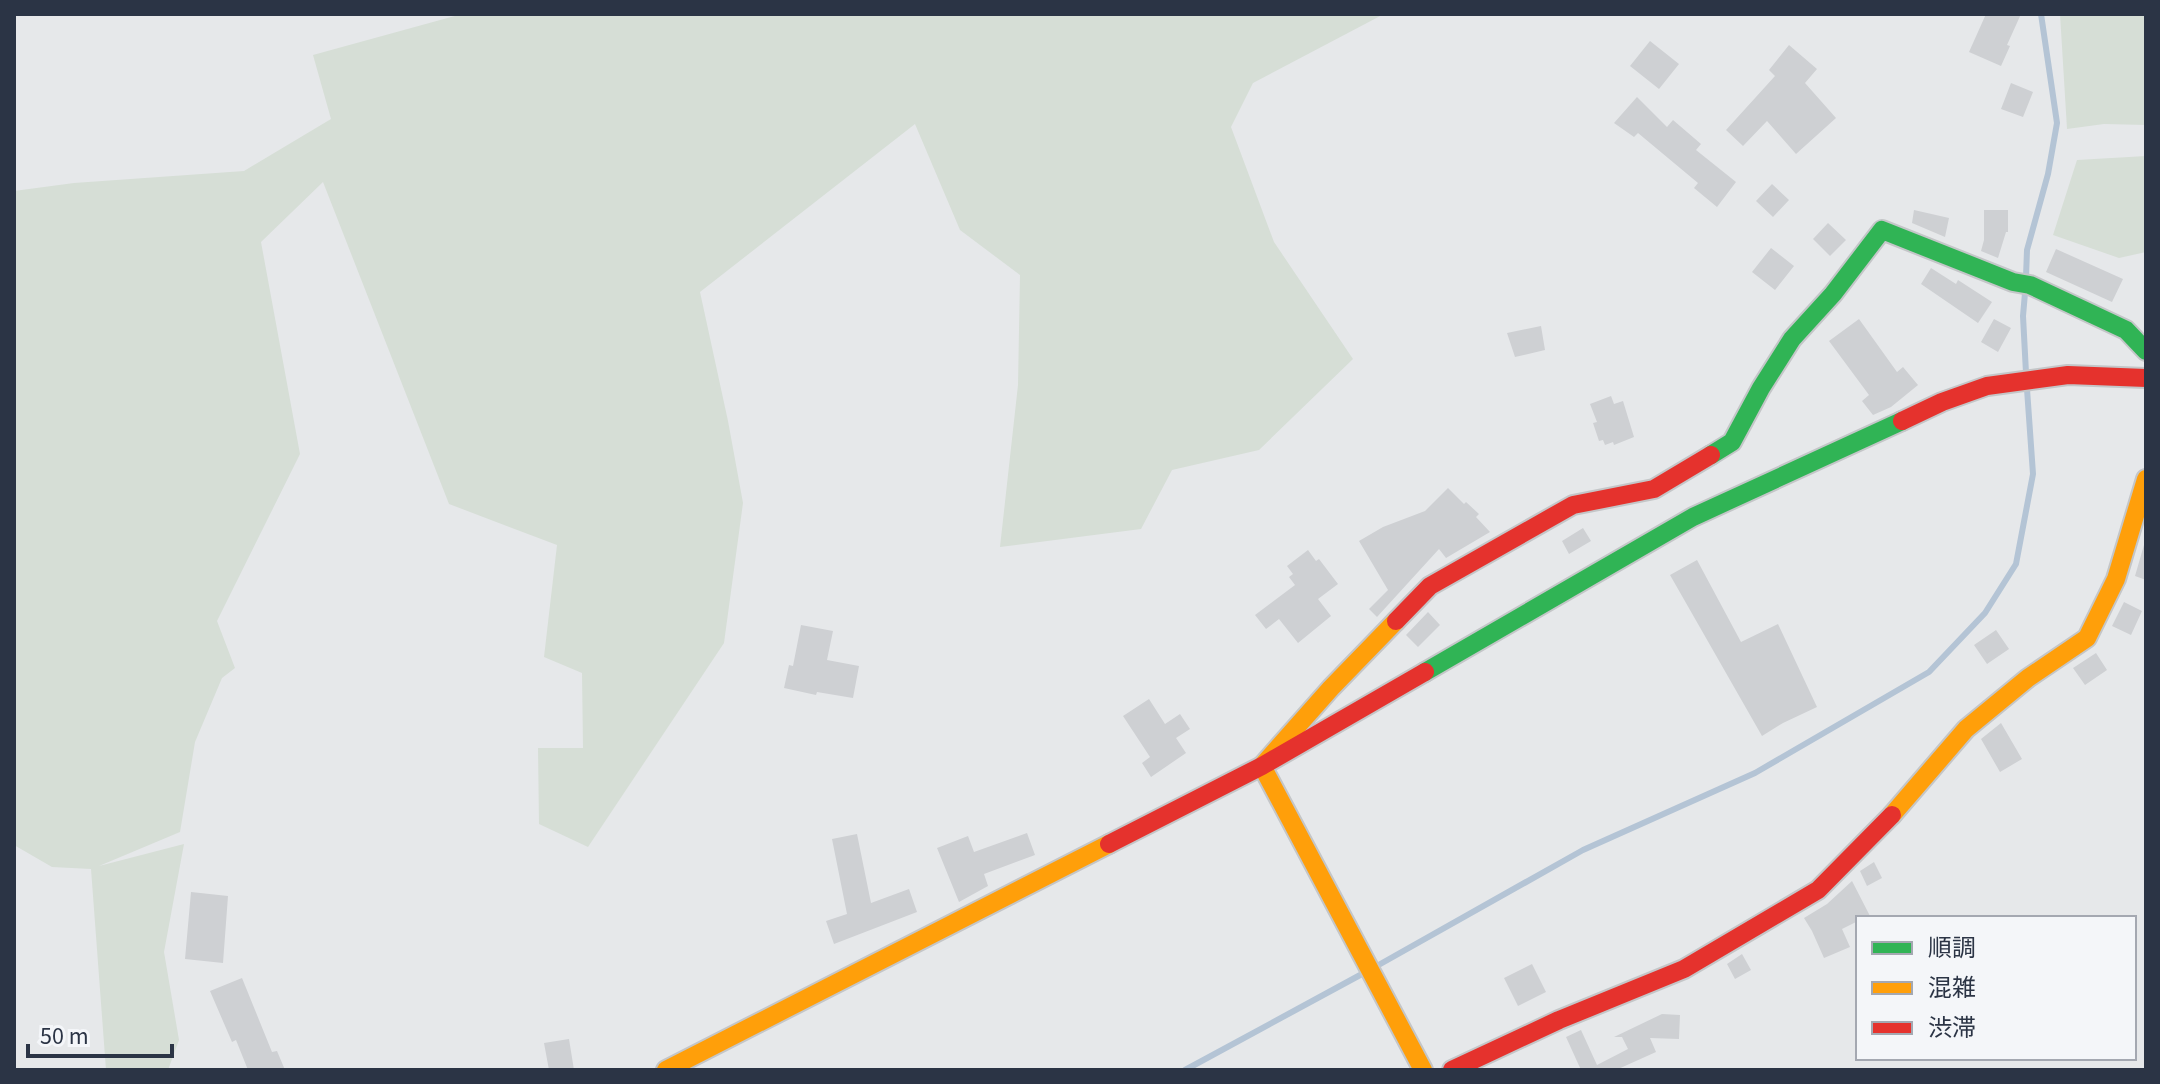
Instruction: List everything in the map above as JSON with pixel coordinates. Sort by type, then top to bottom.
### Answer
[{"type":"street","points":[[1262,766],[1331,688],[1430,586],[1573,505],[1654,489],[1732,442],[1792,339],[1833,294],[1882,230],[2022,284],[2126,330],[2146,351]]},
{"type":"street","points":[[666,1070],[1262,766],[1693,517],[1942,402],[1987,386],[2068,375],[2146,378]]},
{"type":"street","points":[[1452,1070],[1559,1020],[1684,969],[1818,890],[1899,808],[1966,729],[2028,678],[2087,638],[2116,579],[2146,479]]},
{"type":"street","points":[[1262,766],[1423,1070]]},
{"type":"shaded area","points":[[462,14],[1384,14],[1253,83],[1231,127],[1274,242],[1353,359],[1259,450],[1172,470],[1141,529],[1000,547],[1018,385],[1020,275],[960,230],[915,124],[700,292],[743,503],[724,643],[588,847],[539,824],[538,748],[583,748],[582,673],[544,657],[557,545],[449,504],[323,182],[261,242],[300,454],[217,621],[235,668],[222,678],[195,742],[180,832],[99,866],[184,844],[164,952],[179,1040],[168,1070],[106,1070],[91,869],[52,867],[14,845],[14,191],[74,183],[244,171],[331,119],[313,55]]},
{"type":"shaded area","points":[[2060,14],[2146,14],[2146,125],[2104,124],[2067,129]]},
{"type":"shaded area","points":[[2146,156],[2146,252],[2119,258],[2053,235],[2077,160]]},
{"type":"building","points":[[1986,14],[2021,14],[2001,66],[1969,52]]},
{"type":"building","points":[[1650,41],[1679,64],[1659,89],[1630,66]]},
{"type":"building","points":[[1789,45],[1817,69],[1805,83],[1836,118],[1796,154],[1767,121],[1743,146],[1726,130],[1775,76],[1769,70]]},
{"type":"building","points":[[2011,83],[2033,92],[2023,117],[2001,109]]},
{"type":"building","points":[[1637,97],[1667,127],[1673,120],[1701,144],[1696,150],[1736,182],[1717,207],[1694,188],[1698,183],[1638,133],[1634,137],[1614,123]]},
{"type":"building","points":[[1772,184],[1789,200],[1773,217],[1756,201]]},
{"type":"building","points":[[1914,210],[1949,218],[1945,237],[1912,223]]},
{"type":"building","points":[[1984,210],[2008,210],[2008,232],[1998,258],[1981,251]]},
{"type":"building","points":[[1828,223],[1846,240],[1830,256],[1813,239]]},
{"type":"building","points":[[1771,248],[1794,266],[1775,290],[1752,272]]},
{"type":"building","points":[[2056,249],[2123,279],[2112,302],[2046,272]]},
{"type":"building","points":[[1931,268],[1956,284],[1958,280],[1992,302],[1978,323],[1921,284]]},
{"type":"building","points":[[1859,319],[1897,372],[1903,367],[1918,385],[1891,407],[1873,415],[1862,401],[1869,395],[1829,341]]},
{"type":"building","points":[[1994,319],[2011,328],[1998,352],[1981,342]]},
{"type":"building","points":[[1541,326],[1545,350],[1515,357],[1507,333]]},
{"type":"building","points":[[1611,396],[1614,404],[1623,401],[1634,437],[1605,445],[1603,440],[1599,441],[1593,423],[1597,422],[1590,404]]},
{"type":"building","points":[[1448,488],[1479,514],[1476,517],[1490,532],[1446,558],[1439,549],[1377,617],[1369,609],[1388,590],[1359,541],[1383,527],[1425,511]]},
{"type":"building","points":[[1583,528],[1591,541],[1569,554],[1562,541]]},
{"type":"building","points":[[2146,538],[2146,580],[2135,576]]},
{"type":"building","points":[[1308,550],[1338,584],[1318,599],[1331,616],[1298,643],[1279,619],[1266,629],[1255,615],[1295,585],[1289,577],[1293,574],[1287,566]]},
{"type":"building","points":[[1697,560],[1741,642],[1778,624],[1817,707],[1762,736],[1670,575]]},
{"type":"building","points":[[2124,602],[2142,611],[2131,635],[2112,626]]},
{"type":"building","points":[[1428,612],[1440,625],[1418,647],[1406,635]]},
{"type":"building","points":[[801,625],[833,631],[827,660],[859,666],[853,698],[784,688],[789,665],[793,666]]},
{"type":"building","points":[[1996,630],[2009,649],[1987,664],[1974,645]]},
{"type":"building","points":[[2096,653],[2107,670],[2085,685],[2073,668]]},
{"type":"building","points":[[1149,699],[1165,724],[1180,714],[1190,729],[1176,738],[1186,753],[1151,777],[1142,763],[1150,757],[1123,716]]},
{"type":"building","points":[[2001,723],[2022,759],[2000,772],[1981,739]]},
{"type":"building","points":[[1027,833],[1035,855],[984,874],[988,886],[959,902],[937,848],[968,836],[974,852]]},
{"type":"building","points":[[857,834],[871,903],[909,889],[917,912],[834,944],[826,921],[847,914],[832,839]]},
{"type":"building","points":[[1874,862],[1882,878],[1867,886],[1860,871]]},
{"type":"building","points":[[1852,881],[1870,916],[1856,916],[1856,922],[1842,929],[1850,947],[1824,958],[1804,918],[1827,904]]},
{"type":"building","points":[[191,892],[228,896],[223,963],[185,959]]},
{"type":"building","points":[[1742,954],[1751,970],[1735,979],[1727,964]]},
{"type":"building","points":[[1532,964],[1546,992],[1518,1006],[1504,978]]},
{"type":"building","points":[[242,978],[272,1052],[277,1051],[285,1070],[248,1070],[236,1040],[232,1042],[210,991]]},
{"type":"building","points":[[1662,1014],[1680,1015],[1679,1039],[1650,1038],[1656,1052],[1616,1070],[1581,1070],[1566,1037],[1581,1030],[1597,1065],[1628,1049],[1622,1037],[1614,1037]]},
{"type":"building","points":[[569,1039],[574,1070],[549,1070],[544,1043]]},
{"type":"waterway","points":[[2026,277],[2027,250],[2048,174],[2057,123],[2041,14]]},
{"type":"waterway","points":[[2025,293],[2026,373]]},
{"type":"waterway","points":[[1375,967],[1583,850],[1755,773],[1929,672],[1985,613],[2016,564],[2033,474],[2027,389]]},
{"type":"waterway","points":[[1185,1070],[1362,974]]},
{"type":"traffic: fast","points":[[1711,455],[1732,442],[1792,339],[1833,294],[1882,230],[2013,282],[2030,285],[2126,330],[2146,351]]},
{"type":"traffic: fast","points":[[1425,672],[1693,517],[1902,421]]},
{"type":"traffic: slow","points":[[1892,815],[1966,729],[2028,678],[2087,638],[2116,579],[2146,479]]},
{"type":"traffic: slow","points":[[1396,621],[1262,766],[1423,1070]]},
{"type":"traffic: slow","points":[[666,1070],[1109,844]]},
{"type":"traffic: jam","points":[[1902,421],[1987,386],[2068,375],[2146,378]]},
{"type":"traffic: jam","points":[[1396,621],[1430,586],[1573,505],[1654,489],[1711,455]]},
{"type":"traffic: jam","points":[[1109,844],[1262,766],[1425,672]]},
{"type":"traffic: jam","points":[[1452,1070],[1559,1020],[1684,969],[1818,890],[1892,815]]}]
